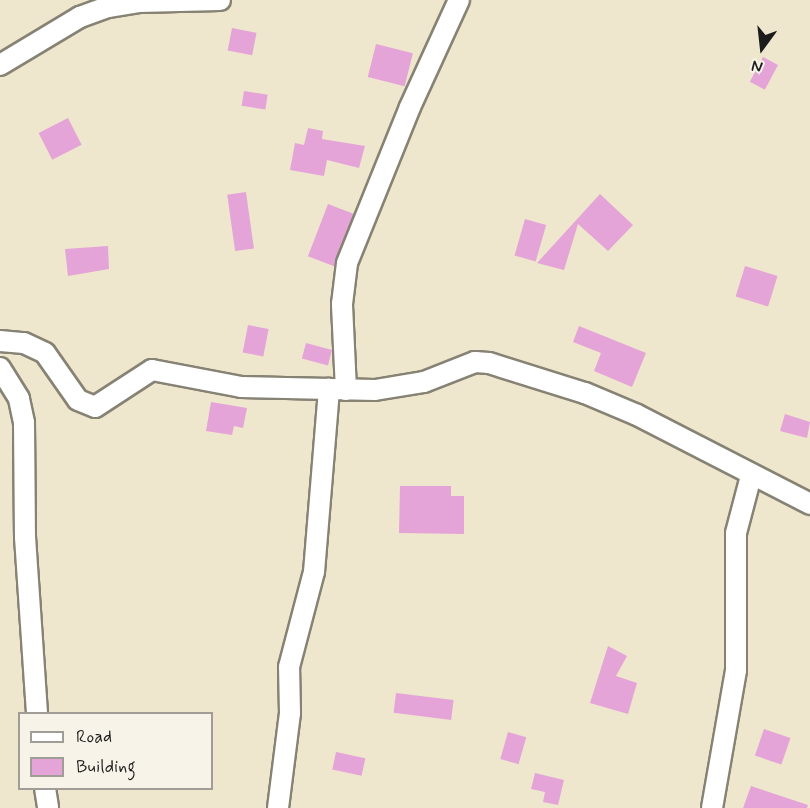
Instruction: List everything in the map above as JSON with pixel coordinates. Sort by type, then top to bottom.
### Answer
[{"type":"street","points":[[0,65],[80,17],[109,4],[220,0]]},
{"type":"street","points":[[278,808],[290,713],[289,667],[314,572],[338,390],[342,303],[347,263],[410,107],[459,0]]},
{"type":"street","points":[[0,341],[24,343],[45,353],[78,400],[95,407],[131,380],[153,369],[241,387],[338,390],[405,387],[454,368],[475,362],[489,363],[585,393],[637,415],[751,476],[810,504]]},
{"type":"street","points":[[0,368],[16,393],[24,423],[26,537],[37,712]]},
{"type":"street","points":[[712,808],[736,670],[736,533],[751,476]]},
{"type":"street","points":[[45,790],[48,808]]},
{"type":"building","points":[[232,28],[257,33],[252,55],[228,51]]},
{"type":"building","points":[[376,44],[413,53],[405,86],[368,77]]},
{"type":"building","points":[[763,57],[778,65],[765,90],[750,82]]},
{"type":"building","points":[[244,91],[268,95],[265,110],[242,106]]},
{"type":"building","points":[[68,118],[82,145],[52,160],[39,133]]},
{"type":"building","points":[[308,128],[323,131],[322,139],[365,146],[359,168],[327,160],[324,176],[290,170],[295,143],[304,145]]},
{"type":"building","points":[[246,192],[254,248],[235,251],[227,195]]},
{"type":"building","points":[[600,194],[633,225],[608,251],[578,224],[564,270],[537,263]]},
{"type":"building","points":[[328,204],[354,214],[334,266],[308,256]]},
{"type":"building","points":[[525,219],[546,225],[536,262],[515,256]]},
{"type":"building","points":[[108,246],[109,269],[68,276],[65,249]]},
{"type":"building","points":[[745,266],[778,276],[768,307],[736,297]]},
{"type":"building","points":[[248,325],[269,329],[263,356],[243,352]]},
{"type":"building","points":[[579,326],[646,353],[632,387],[594,371],[601,353],[573,342]]},
{"type":"building","points":[[306,343],[332,350],[328,365],[302,358]]},
{"type":"building","points":[[211,402],[247,408],[243,428],[234,426],[232,435],[206,431]]},
{"type":"building","points":[[785,414],[810,422],[807,438],[780,431]]},
{"type":"building","points":[[400,486],[451,486],[451,496],[464,496],[464,534],[399,533]]},
{"type":"building","points":[[608,646],[627,656],[616,676],[637,683],[628,714],[590,703]]},
{"type":"building","points":[[396,693],[454,700],[451,720],[394,713]]},
{"type":"building","points":[[764,729],[790,738],[781,765],[755,755]]},
{"type":"building","points":[[508,732],[526,737],[519,764],[500,759]]},
{"type":"building","points":[[336,752],[365,758],[362,776],[332,770]]},
{"type":"building","points":[[535,773],[564,780],[558,805],[543,802],[545,792],[531,789]]},
{"type":"building","points":[[751,786],[808,805],[807,808],[743,808]]}]
